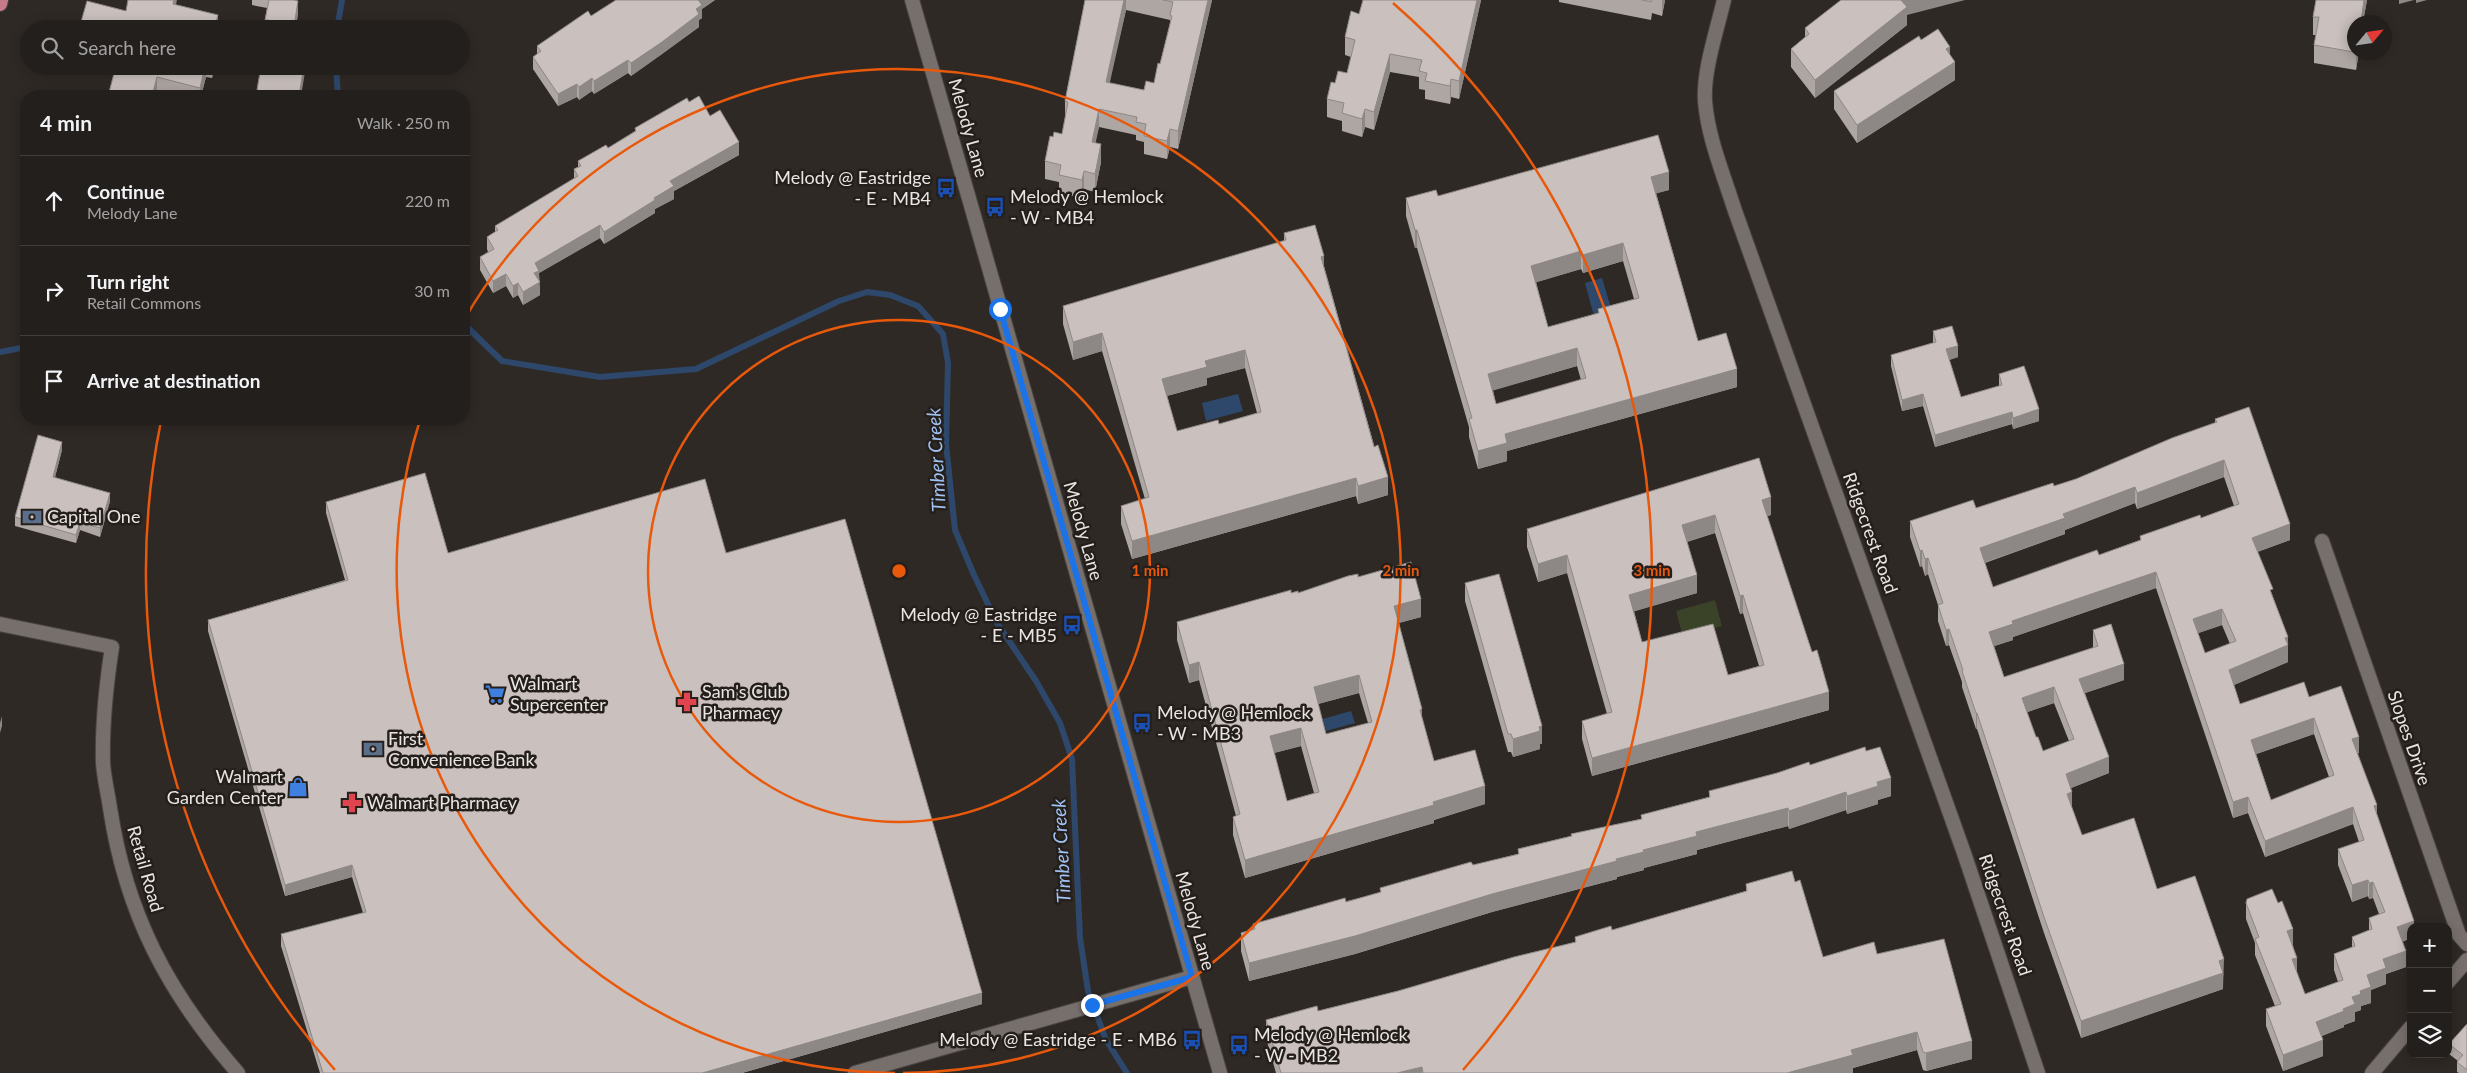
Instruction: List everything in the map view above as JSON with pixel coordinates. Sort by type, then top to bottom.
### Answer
[{"type":"main road","points":[[0,4],[1,0]]},
{"type":"street","name":"Melody Lane","points":[[912,0],[1220,1073]]},
{"type":"street","name":"Ridgecrest Road","points":[[1724,0],[1708,70],[1705,100],[1712,139],[1740,226],[1964,853],[2038,1073]]},
{"type":"street","name":"Slopes Drive","points":[[2322,542],[2459,935],[2467,944]]},
{"type":"street","name":"Retail Road","points":[[0,624],[112,647],[104,704],[103,765],[122,871],[139,921],[164,969],[193,1018],[238,1073]]},
{"type":"street","points":[[2452,977],[2467,960]]},
{"type":"street","points":[[855,1073],[1192,977]]},
{"type":"street","points":[[2372,1073],[2407,1032]]},
{"type":"green space","points":[[1715,600],[1722,626],[1683,637],[1676,611]]},
{"type":"water","points":[[1602,278],[1613,315],[1595,320],[1585,283]]},
{"type":"water","points":[[1238,394],[1243,411],[1206,421],[1202,403]]},
{"type":"water","points":[[1351,711],[1355,723],[1326,731],[1323,719]]},
{"type":"building","points":[[128,0],[174,0],[173,4],[218,15],[217,20],[82,20],[87,1],[126,11]]},
{"type":"building","points":[[269,0],[298,1],[295,20],[265,20]]},
{"type":"building","points":[[616,0],[698,0],[702,5],[696,9],[699,14],[631,63],[628,60],[594,81],[592,78],[579,87],[577,84],[558,94],[533,57],[541,51],[537,46],[588,11],[591,16]]},
{"type":"building","points":[[1085,0],[1124,0],[1106,82],[1144,90],[1146,81],[1154,83],[1172,16],[1170,15],[1173,2],[1163,0],[1208,0],[1178,131],[1170,129],[1167,141],[1144,136],[1146,124],[1136,122],[1137,117],[1099,109],[1092,142],[1101,144],[1095,174],[1084,171],[1082,180],[1059,175],[1061,165],[1045,161],[1050,136],[1053,137],[1054,132],[1062,134],[1068,102],[1065,101]]},
{"type":"building","points":[[1363,0],[1477,0],[1459,81],[1451,79],[1450,86],[1425,81],[1427,73],[1419,71],[1422,60],[1390,54],[1374,112],[1365,109],[1362,119],[1342,113],[1344,103],[1327,99],[1331,82],[1335,83],[1338,71],[1347,73],[1355,40],[1345,37],[1351,11],[1359,14]]},
{"type":"building","points":[[1841,0],[1901,0],[1907,7],[1815,80],[1791,49],[1809,34],[1805,28]]},
{"type":"building","points":[[2316,0],[2364,0],[2362,15],[2347,15],[2347,51],[2314,45],[2319,17],[2313,17]]},
{"type":"building","points":[[1938,29],[1950,47],[1946,49],[1955,62],[1857,125],[1834,91],[1919,36],[1921,40]]},
{"type":"building","points":[[114,75],[203,75],[200,88],[157,77],[154,90],[110,90]]},
{"type":"building","points":[[260,75],[302,75],[300,90],[257,90]]},
{"type":"building","points":[[699,96],[710,116],[720,110],[739,142],[670,181],[674,186],[604,232],[600,225],[535,263],[539,271],[534,273],[540,282],[523,292],[518,283],[513,286],[506,274],[493,281],[480,257],[494,249],[487,237],[498,230],[495,226],[578,176],[574,169],[581,166],[578,161],[606,145],[608,148],[636,131],[635,128],[687,98],[689,102]]},
{"type":"building","points":[[1658,135],[1669,172],[1651,177],[1698,341],[1726,333],[1737,369],[1505,434],[1507,443],[1478,451],[1469,419],[1472,418],[1406,198],[1436,190],[1438,196]],"holes":[[[1623,243],[1639,298],[1598,309],[1599,313],[1548,327],[1531,266],[1581,251],[1583,255]],[[1577,348],[1586,378],[1496,404],[1488,374]]]},
{"type":"building","points":[[1315,225],[1324,256],[1321,257],[1374,447],[1378,445],[1388,477],[1358,486],[1356,478],[1132,541],[1121,506],[1149,497],[1102,333],[1073,342],[1063,306],[1286,240],[1284,233]],"holes":[[[1245,350],[1261,412],[1219,424],[1218,420],[1177,431],[1162,379],[1207,367],[1205,361]]]},
{"type":"building","points":[[1952,326],[1958,346],[1946,349],[1961,397],[2002,385],[1999,374],[2024,366],[2039,409],[2013,418],[2012,412],[1935,435],[1923,394],[1902,400],[1891,355],[1936,342],[1933,331]]},
{"type":"building","points":[[2249,407],[2290,524],[2252,538],[2273,589],[2270,590],[2288,637],[2285,638],[2288,645],[2229,670],[2240,704],[2304,682],[2309,697],[2341,686],[2359,737],[2352,739],[2377,805],[2374,806],[2414,921],[2397,927],[2406,951],[2383,959],[2386,968],[2367,975],[2371,987],[2360,991],[2361,994],[2352,997],[2355,1004],[2343,1009],[2344,1011],[2316,1022],[2323,1040],[2283,1055],[2266,1009],[2281,1004],[2255,939],[2259,937],[2246,903],[2247,899],[2272,889],[2278,903],[2282,901],[2293,929],[2287,931],[2297,958],[2292,959],[2305,994],[2343,980],[2334,954],[2355,946],[2352,937],[2372,929],[2369,918],[2385,912],[2373,882],[2369,883],[2368,880],[2352,885],[2338,849],[2364,840],[2353,807],[2265,841],[2248,797],[2233,802],[2156,572],[2012,621],[2013,624],[1989,632],[2004,677],[2098,646],[2093,630],[2111,624],[2124,664],[2079,679],[2109,757],[2066,774],[2072,792],[2067,794],[2082,835],[2134,818],[2157,889],[2195,876],[2224,959],[2219,961],[2223,973],[2081,1021],[2044,917],[1949,629],[1946,630],[1938,605],[1943,603],[1928,558],[1925,559],[1922,550],[1920,551],[1910,521],[1973,500],[1976,508],[2053,483],[2054,486],[2076,479],[2172,438],[2217,422],[2215,419]],"holes":[[[2224,460],[2239,504],[2201,518],[2200,515],[2140,536],[2141,540],[2099,555],[2097,550],[1993,587],[1980,548],[2065,518],[2063,514],[2135,487],[2137,493]],[[2222,609],[2236,641],[2205,653],[2193,619]],[[2054,687],[2074,739],[2043,751],[2022,698]],[[2314,718],[2334,775],[2271,800],[2251,740]]]},
{"type":"building","points":[[38,435],[62,442],[53,477],[110,493],[100,528],[80,522],[76,535],[15,517]]},
{"type":"building","points":[[1759,458],[1771,497],[1762,500],[1812,652],[1817,650],[1829,692],[1592,758],[1582,721],[1612,712],[1567,555],[1538,564],[1527,529]],"holes":[[[1715,515],[1740,596],[1743,595],[1764,665],[1728,675],[1713,624],[1642,642],[1629,595],[1697,575],[1682,525]]]},
{"type":"building","points":[[425,473],[448,553],[705,479],[726,553],[845,519],[982,993],[702,1073],[323,1073],[281,934],[366,912],[352,865],[285,885],[208,620],[348,580],[326,502]]},
{"type":"building","points":[[1411,562],[1421,599],[1394,606],[1434,761],[1475,750],[1485,786],[1433,802],[1434,805],[1245,860],[1233,817],[1240,814],[1199,662],[1189,665],[1177,622],[1291,590],[1291,593],[1298,591],[1298,593],[1348,576],[1358,574],[1358,577]],"holes":[[[1359,675],[1372,722],[1326,734],[1314,687]],[[1301,728],[1319,792],[1287,801],[1270,736]]]},
{"type":"building","points":[[1499,574],[1542,726],[1539,727],[1540,731],[1513,739],[1511,734],[1508,734],[1465,583]]},
{"type":"building","points":[[1865,747],[1866,751],[1880,747],[1891,778],[1877,782],[1878,786],[1847,796],[1846,792],[1789,811],[1788,808],[1696,832],[1697,836],[1643,850],[1644,852],[1616,859],[1617,861],[1492,894],[1355,936],[1249,963],[1241,933],[1255,929],[1253,924],[1345,898],[1346,902],[1381,892],[1380,888],[1471,862],[1473,865],[1519,854],[1518,849],[1572,836],[1571,834],[1642,819],[1641,815],[1710,797],[1709,791],[1777,773],[1809,762],[1810,765]]},
{"type":"building","points":[[1792,871],[1795,882],[1800,880],[1823,957],[1874,942],[1877,954],[1944,939],[1972,1041],[1926,1053],[1923,1052],[1917,1032],[1851,1050],[1853,1055],[1787,1073],[1423,1073],[1422,1067],[1397,1073],[1281,1073],[1266,1020],[1317,1006],[1318,1011],[1398,991],[1514,957],[1576,942],[1575,937],[1611,926],[1612,930],[1747,891],[1746,884]]},
{"type":"building","points":[[2467,1024],[2467,1070],[2457,1062],[2463,1055],[2452,1046],[2452,1041]]},
{"type":"waterway","name":"Timber Creek","points":[[339,20],[342,0]]},
{"type":"waterway","name":"Timber Creek","points":[[337,75],[338,90]]},
{"type":"waterway","name":"Timber Creek","points":[[470,330],[502,361],[600,377],[696,369],[839,301],[867,292],[890,295],[918,306],[943,334],[948,363],[946,444],[955,530],[997,623],[1036,681],[1060,723],[1072,759],[1080,938],[1088,991],[1106,1040],[1127,1073]]},
{"type":"waterway","points":[[0,352],[20,348]]},
{"type":"place","name":"Melody @ Eastridge - E - MB4","points":[[946,188]]},
{"type":"place","name":"Melody @ Hemlock - W - MB4","points":[[995,207]]},
{"type":"place","name":"Capital One","points":[[32,517]]},
{"type":"place","name":"Melody @ Eastridge - E - MB5","points":[[1072,625]]},
{"type":"place","name":"Walmart Supercenter","points":[[495,694]]},
{"type":"place","name":"Sam's Club Pharmacy","points":[[687,702]]},
{"type":"place","name":"Melody @ Hemlock - W - MB3","points":[[1142,723]]},
{"type":"place","name":"First Convenience Bank","points":[[373,749]]},
{"type":"place","name":"Walmart Garden Center","points":[[298,787]]},
{"type":"place","name":"Walmart Pharmacy","points":[[352,803]]},
{"type":"place","name":"Melody @ Eastridge - E - MB6","points":[[1192,1040]]},
{"type":"place","name":"Melody @ Hemlock - W - MB2","points":[[1239,1045]]},
{"type":"route","points":[[1000,309],[1192,977],[1092,1005]]}]
